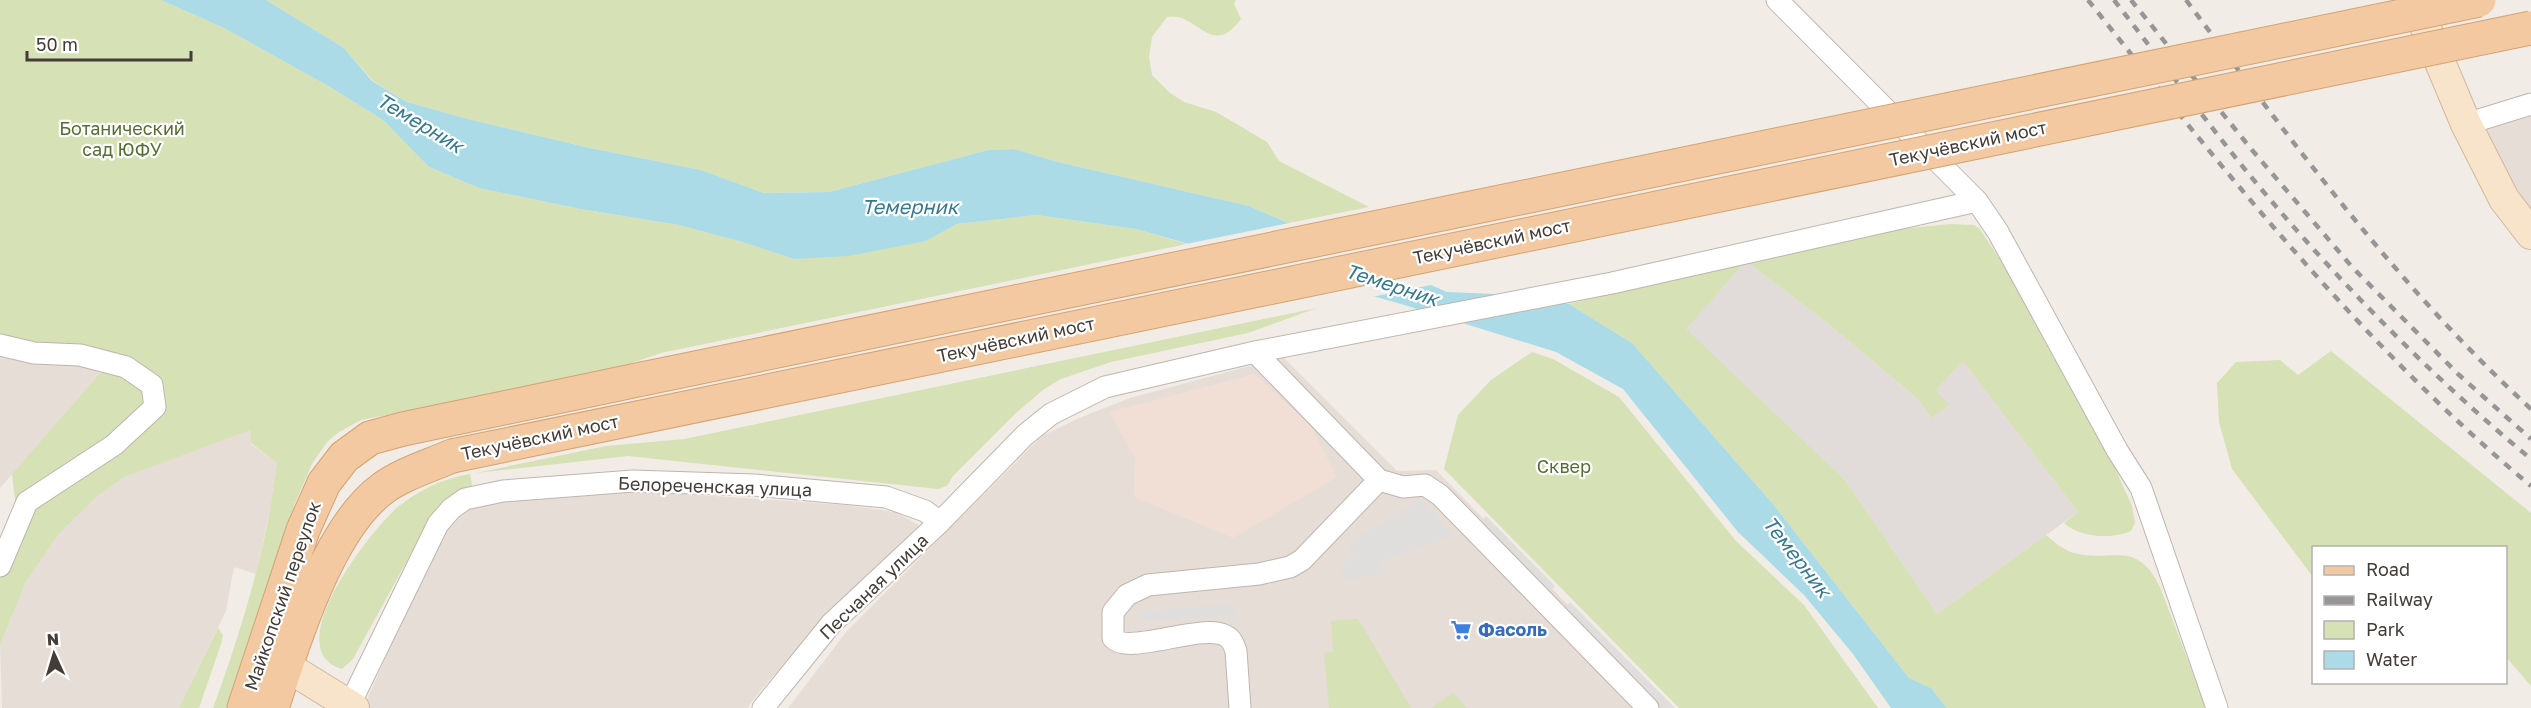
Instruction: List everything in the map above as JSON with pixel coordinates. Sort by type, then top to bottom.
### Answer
[{"type":"main road","name":"Текучёвский мост","points":[[444,420],[2479,0]]},
{"type":"main road","name":"Текучёвский мост","points":[[452,456],[2531,28]]},
{"type":"main road","name":"Майкопский переулок","points":[[244,708],[303,530],[324,483],[344,457],[370,438],[444,420]]},
{"type":"main road","name":"Майкопский переулок","points":[[272,708],[318,584],[342,535],[359,512],[382,489],[413,472],[452,456]]},
{"type":"street","points":[[1777,0],[1977,201],[1998,232],[2117,450],[2141,488],[2217,708]]},
{"type":"street","points":[[2415,0],[2466,124],[2504,199],[2531,234]]},
{"type":"street","points":[[2466,124],[2531,104]]},
{"type":"street","name":"Песчаная улица","points":[[763,708],[831,624],[940,522],[1025,435],[1051,414],[1076,399],[1105,387],[1135,379],[1255,352],[1612,283],[1977,201]]},
{"type":"street","points":[[0,345],[34,353],[80,355],[126,367],[152,385],[155,407],[114,445],[27,502],[0,566]]},
{"type":"street","points":[[1255,352],[1379,480],[1403,487],[1425,485],[1440,495],[1648,708]]},
{"type":"street","points":[[1240,708],[1236,651],[1233,643],[1226,636],[1217,633],[1166,637],[1153,641],[1122,644],[1113,638],[1113,612],[1127,595],[1148,585],[1259,574],[1290,567],[1302,560],[1379,480]]},
{"type":"street","name":"Белореченская улица","points":[[351,707],[438,524],[451,509],[465,499],[503,491],[633,481],[754,484],[886,496],[925,511],[940,522]]},
{"type":"street","points":[[286,666],[351,707]]},
{"type":"shaded area","points":[[2531,113],[2531,218],[2513,194],[2484,129]]},
{"type":"shaded area","points":[[1746,261],[1830,325],[1919,400],[1931,418],[1936,390],[1963,361],[2078,512],[1937,614],[1845,480],[1685,329]]},
{"type":"shaded area","points":[[0,350],[89,364],[100,373],[0,488]]},
{"type":"shaded area","points":[[1283,357],[1397,471],[1436,470],[1669,708],[788,708],[847,631],[1042,436],[1079,418],[1130,398]]},
{"type":"shaded area","points":[[1254,374],[1311,426],[1337,477],[1233,538],[1134,497],[1135,458],[1109,412]]},
{"type":"shaded area","points":[[250,429],[251,444],[277,463],[273,495],[256,574],[234,567],[226,611],[179,708],[2,708],[0,645],[26,582],[58,535],[95,498],[124,477]]},
{"type":"shaded area","points":[[627,490],[845,505],[895,512],[919,525],[764,686],[747,708],[363,708],[443,529],[464,506],[505,497]]},
{"type":"shaded area","points":[[1421,500],[1454,535],[1380,563],[1384,573],[1348,581],[1340,567],[1355,558],[1347,543]]},
{"type":"shaded area","points":[[1486,516],[1555,586],[1544,597],[1476,526]]},
{"type":"shaded area","points":[[1570,602],[1675,708],[1653,708],[1560,612]]},
{"type":"shaded area","points":[[1236,605],[1237,616],[1142,621],[1142,610]]},
{"type":"green space","name":"Ботанический сад ЮФУ","points":[[0,0],[161,0],[224,28],[330,87],[383,120],[429,167],[479,188],[580,209],[679,225],[794,259],[926,241],[957,224],[1037,215],[1136,229],[1187,244],[661,353],[599,374],[361,420],[328,441],[313,462],[295,503],[232,708],[213,708],[252,587],[273,494],[277,463],[251,443],[250,430],[124,477],[95,498],[58,535],[26,582],[0,645],[0,544],[16,510],[12,474],[100,373],[112,370],[152,380],[0,339]]},
{"type":"green space","points":[[266,0],[1236,0],[1234,4],[1241,19],[1221,35],[1212,35],[1178,17],[1167,17],[1152,37],[1149,57],[1152,75],[1170,93],[1184,102],[1216,112],[1267,142],[1279,161],[1369,207],[1289,223],[1249,206],[1058,162],[1014,149],[988,150],[829,192],[764,193],[701,170],[590,148],[407,102],[373,81],[344,48]]},
{"type":"green space","points":[[1951,224],[1974,225],[1979,228],[2005,267],[2103,441],[2132,506],[2135,523],[2131,531],[2114,536],[2096,536],[2070,528],[2064,523],[2078,512],[1963,361],[1936,390],[1949,405],[1931,418],[1919,400],[1830,325],[1746,261],[1891,230]]},
{"type":"green space","points":[[1746,261],[1686,329],[1845,480],[1937,614],[2046,535],[2074,553],[2133,557],[2142,562],[2151,572],[2160,587],[2206,708],[1947,708],[1931,688],[1909,678],[1773,504],[1632,343],[1569,304]]},
{"type":"green space","points":[[1317,308],[1248,333],[1111,362],[1061,379],[1043,390],[1016,413],[953,476],[947,486],[938,489],[628,456],[476,473],[606,446],[684,439]]},
{"type":"green space","points":[[2331,351],[2531,513],[2531,686],[2507,658],[2507,546],[2312,546],[2312,576],[2232,469],[2219,422],[2217,383],[2236,362],[2280,360],[2298,375]]},
{"type":"green space","name":"Сквер","points":[[1532,352],[1553,359],[1619,397],[1736,541],[1804,605],[1878,708],[1679,708],[1444,469],[1458,415],[1491,380]]},
{"type":"green space","points":[[470,474],[473,490],[448,499],[420,537],[353,659],[342,669],[324,657],[319,638],[324,615],[336,588],[370,538],[386,518],[415,495],[432,485]]},
{"type":"green space","points":[[1358,619],[1411,708],[1329,708],[1324,653],[1333,652],[1331,621]]},
{"type":"green space","points":[[218,628],[223,635],[221,644],[199,708],[179,708]]},
{"type":"green space","points":[[1453,693],[1467,708],[1432,708]]},
{"type":"water","name":"Темерник","points":[[161,0],[266,0],[344,48],[372,81],[407,102],[590,148],[701,170],[764,193],[829,192],[988,150],[1014,149],[1058,162],[1249,206],[1447,292],[1496,294],[1569,304],[1632,343],[1773,504],[1909,678],[1931,688],[1947,708],[1891,708],[1853,654],[1804,595],[1738,532],[1623,389],[1556,352],[1401,304],[1136,229],[1037,215],[957,224],[926,241],[848,256],[794,259],[679,225],[580,209],[479,188],[429,167],[383,120],[330,87],[224,28]]},
{"type":"pier","points":[[1294,222],[1436,284],[1367,298],[1181,245]]},
{"type":"railway","points":[[2088,0],[2243,192],[2352,315],[2469,432],[2531,486]]},
{"type":"railway","points":[[2114,0],[2239,162],[2341,279],[2415,355],[2531,459]]},
{"type":"railway","points":[[2131,0],[2252,150],[2353,268],[2458,374],[2531,439]]},
{"type":"railway","points":[[2186,0],[2307,160],[2392,264],[2436,314],[2531,409]]},
{"type":"place","name":"Фасоль","points":[[1461,630]]}]
